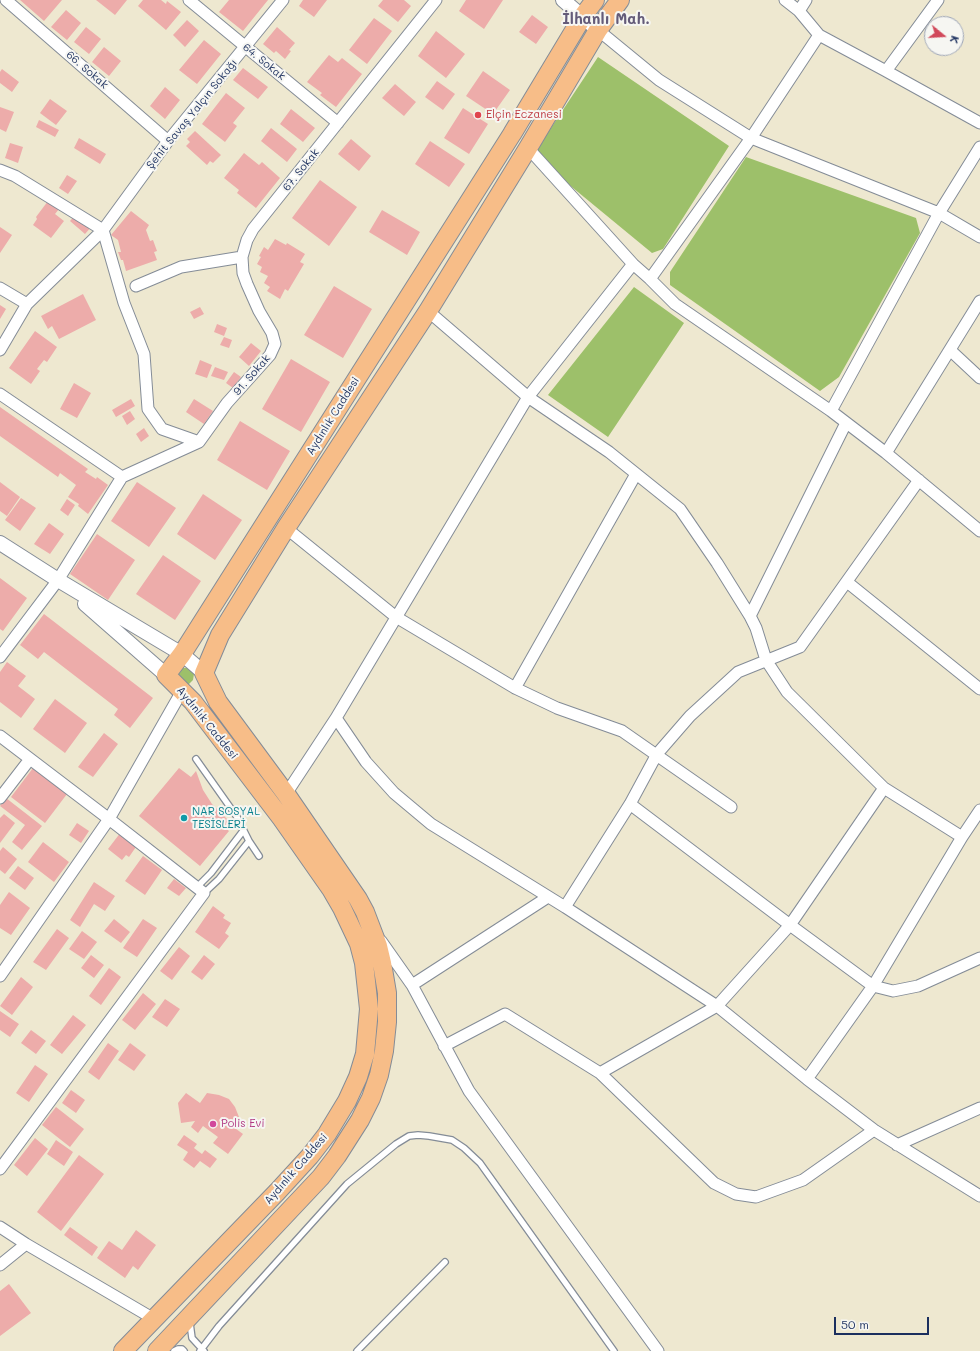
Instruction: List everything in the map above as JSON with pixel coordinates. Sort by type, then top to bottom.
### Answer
[{"type":"main road","name":"Aydınlık Caddesi","points":[[123,1351],[277,1192],[310,1156],[327,1134],[347,1101],[358,1077],[365,1054],[369,1009],[364,963],[359,944],[331,889],[282,819],[185,694],[166,675],[182,654],[508,140],[583,16],[595,0]]},
{"type":"main road","name":"Aydınlık Caddesi","points":[[157,1351],[321,1177],[350,1137],[371,1098],[379,1075],[384,1051],[387,1022],[387,993],[382,963],[372,927],[358,899],[286,794],[218,702],[204,673],[220,635],[286,528],[428,311],[598,30],[620,0]]},
{"type":"main road","points":[[185,694],[204,673]]},
{"type":"street","name":"66. Sokak","points":[[6,0],[168,141]]},
{"type":"street","name":"64. Sokak","points":[[189,0],[338,123]]},
{"type":"street","name":"Şehit Savaş Yalçın Sokağı","points":[[0,350],[27,304],[103,230],[168,141],[283,0]]},
{"type":"street","name":"67. Sokak","points":[[242,257],[247,240],[253,229],[436,0]]},
{"type":"street","points":[[563,0],[659,80],[751,138],[939,213],[980,237]]},
{"type":"street","points":[[785,0],[798,11],[819,35],[980,123]]},
{"type":"street","points":[[798,11],[806,0]]},
{"type":"street","points":[[886,71],[938,0]]},
{"type":"street","points":[[650,279],[751,138],[819,35]]},
{"type":"street","points":[[831,411],[939,213],[980,147]]},
{"type":"street","points":[[528,148],[633,264],[675,304],[831,411],[886,453],[980,531]]},
{"type":"street","points":[[0,170],[15,176],[103,230],[124,303],[144,354],[148,409],[162,429],[199,442]]},
{"type":"street","points":[[136,286],[181,267],[242,257]]},
{"type":"street","name":"91. Sokak","points":[[199,442],[227,403],[270,355],[275,344],[272,333],[254,301],[247,284],[243,273],[242,257]]},
{"type":"street","points":[[286,794],[336,718],[528,397],[633,264]]},
{"type":"street","points":[[0,288],[27,304]]},
{"type":"street","points":[[886,453],[980,301]]},
{"type":"street","points":[[428,311],[528,397],[609,452],[680,509],[717,563],[750,616],[756,628],[766,660],[787,692],[884,788],[962,837]]},
{"type":"street","points":[[950,350],[980,378]]},
{"type":"street","points":[[0,394],[122,477]]},
{"type":"street","points":[[750,616],[846,423]]},
{"type":"street","points":[[0,657],[58,580],[122,477],[199,442]]},
{"type":"street","points":[[516,688],[636,474]]},
{"type":"street","points":[[565,907],[630,804],[657,754],[690,716],[738,672],[800,647],[919,480]]},
{"type":"street","points":[[286,528],[396,617],[516,688],[557,708],[622,731],[731,807]]},
{"type":"street","points":[[0,542],[58,580],[182,654],[204,673]]},
{"type":"street","points":[[58,580],[166,675]]},
{"type":"street","points":[[846,582],[980,689]]},
{"type":"street","points":[[0,976],[109,819],[185,694]]},
{"type":"street","points":[[336,718],[366,762],[394,793],[430,824],[565,907],[717,1006],[807,1079],[874,1130],[980,1196]]},
{"type":"street","points":[[0,736],[200,890],[0,1169]]},
{"type":"street","points":[[0,798],[30,759]]},
{"type":"street","points":[[600,1073],[717,1006],[790,925],[884,788]]},
{"type":"street","points":[[630,804],[873,986],[893,991],[918,986],[980,958]]},
{"type":"street","points":[[807,1079],[873,986],[962,837],[980,810]]},
{"type":"street","points":[[412,985],[548,897]]},
{"type":"street","points":[[372,927],[412,985],[469,1091],[658,1351]]},
{"type":"street","points":[[444,1046],[505,1014],[600,1073],[714,1183],[736,1194],[756,1197],[803,1180],[874,1130]]},
{"type":"street","points":[[897,1145],[980,1108]]},
{"type":"street","points":[[0,1227],[26,1244],[154,1319]]},
{"type":"street","points":[[0,1265],[26,1244]]},
{"type":"lane","points":[[196,759],[236,817],[259,856]]},
{"type":"lane","points":[[200,890],[243,831]]},
{"type":"lane","points":[[200,890],[219,879],[249,841]]},
{"type":"lane","points":[[190,1316],[192,1338],[202,1350],[219,1326],[347,1184],[396,1144],[409,1136],[418,1135],[452,1140],[464,1148],[480,1163],[614,1351]]},
{"type":"lane","points":[[357,1351],[445,1262]]},
{"type":"lane","points":[[174,1351],[178,1348],[184,1351]]},
{"type":"green space","points":[[598,57],[729,146],[663,249],[652,253],[533,155]]},
{"type":"green space","points":[[746,157],[916,218],[920,233],[839,377],[820,391],[670,285],[670,272]]},
{"type":"green space","points":[[634,287],[684,323],[608,437],[548,395]]},
{"type":"green space","points":[[182,668],[188,668],[193,671],[194,674],[193,680],[186,685],[176,674]]},
{"type":"building","points":[[20,0],[62,0],[44,21]]},
{"type":"building","points":[[96,0],[127,0],[115,15]]},
{"type":"building","points":[[143,0],[161,0],[166,4],[167,1],[181,12],[166,30],[138,6]]},
{"type":"building","points":[[229,0],[268,0],[243,31],[219,12]]},
{"type":"building","points":[[303,0],[327,0],[314,17],[299,6]]},
{"type":"building","points":[[383,0],[404,0],[411,6],[398,22],[378,6]]},
{"type":"building","points":[[466,0],[503,0],[484,29],[459,11]]},
{"type":"building","points":[[66,10],[81,23],[67,40],[51,27]]},
{"type":"building","points":[[532,15],[548,27],[536,44],[519,32]]},
{"type":"building","points":[[374,18],[392,31],[367,64],[349,50]]},
{"type":"building","points":[[187,20],[199,31],[185,47],[173,35]]},
{"type":"building","points":[[86,27],[101,39],[89,54],[74,42]]},
{"type":"building","points":[[277,27],[295,43],[289,50],[291,51],[285,59],[276,51],[274,53],[263,44]]},
{"type":"building","points":[[436,31],[465,54],[446,78],[418,56]]},
{"type":"building","points":[[204,40],[221,54],[197,84],[179,70]]},
{"type":"building","points":[[104,47],[121,61],[109,76],[92,62]]},
{"type":"building","points":[[329,55],[338,62],[342,58],[362,74],[336,107],[320,95],[322,93],[307,82]]},
{"type":"building","points":[[243,68],[268,87],[258,99],[233,80]]},
{"type":"building","points":[[2,69],[19,82],[12,92],[0,83],[0,72]]},
{"type":"building","points":[[483,71],[510,90],[493,114],[466,96]]},
{"type":"building","points":[[437,81],[455,94],[443,110],[425,97]]},
{"type":"building","points":[[395,84],[416,102],[404,116],[382,98]]},
{"type":"building","points":[[165,87],[180,100],[165,119],[150,106]]},
{"type":"building","points":[[226,93],[245,108],[233,123],[237,126],[225,142],[202,124]]},
{"type":"building","points":[[50,99],[67,111],[56,125],[40,113]]},
{"type":"building","points":[[0,107],[14,112],[6,132],[0,129]]},
{"type":"building","points":[[463,108],[488,124],[469,154],[444,138]]},
{"type":"building","points":[[291,109],[315,128],[303,142],[280,124]]},
{"type":"building","points":[[39,120],[59,130],[55,137],[36,127]]},
{"type":"building","points":[[271,128],[297,149],[287,162],[261,141]]},
{"type":"building","points":[[195,131],[221,155],[213,163],[210,161],[207,165],[186,146],[190,142],[187,139]]},
{"type":"building","points":[[79,138],[106,154],[100,164],[74,148]]},
{"type":"building","points":[[351,139],[371,156],[359,171],[338,154]]},
{"type":"building","points":[[430,141],[465,164],[449,187],[415,164]]},
{"type":"building","points":[[10,143],[23,147],[18,163],[5,158]]},
{"type":"building","points":[[244,153],[259,165],[262,162],[280,178],[256,208],[237,193],[239,190],[224,178]]},
{"type":"building","points":[[67,175],[77,181],[68,194],[59,188]]},
{"type":"building","points":[[320,180],[357,207],[329,246],[292,218]]},
{"type":"building","points":[[48,201],[59,209],[55,214],[64,221],[51,238],[33,225],[37,219],[36,217]]},
{"type":"building","points":[[382,210],[420,232],[407,255],[369,232]]},
{"type":"building","points":[[131,211],[149,225],[146,230],[150,241],[153,240],[157,251],[154,252],[157,260],[126,271],[123,260],[121,260],[118,252],[121,252],[118,240],[111,235]]},
{"type":"building","points":[[77,213],[92,226],[85,234],[70,221]]},
{"type":"building","points":[[0,227],[12,235],[0,253]]},
{"type":"building","points":[[275,239],[286,245],[287,243],[305,254],[300,262],[304,264],[288,291],[285,289],[280,299],[267,291],[270,287],[264,283],[268,276],[260,272],[262,267],[257,264],[264,247],[268,250]]},
{"type":"building","points":[[334,286],[372,309],[343,358],[304,335]]},
{"type":"building","points":[[83,294],[96,320],[59,339],[52,326],[48,329],[41,316]]},
{"type":"building","points":[[0,305],[6,309],[0,319]]},
{"type":"building","points":[[200,307],[204,314],[194,319],[190,312]]},
{"type":"building","points":[[217,324],[227,328],[224,336],[214,332]]},
{"type":"building","points":[[35,331],[57,347],[47,362],[44,360],[37,369],[40,371],[31,384],[9,368]]},
{"type":"building","points":[[224,337],[232,340],[229,348],[220,345]]},
{"type":"building","points":[[251,343],[261,351],[249,366],[239,357]]},
{"type":"building","points":[[291,359],[330,382],[301,432],[262,409]]},
{"type":"building","points":[[200,360],[212,365],[207,378],[195,374]]},
{"type":"building","points":[[215,367],[228,372],[224,380],[211,376]]},
{"type":"building","points":[[234,372],[241,377],[233,388],[226,383]]},
{"type":"building","points":[[74,383],[91,393],[77,418],[60,409]]},
{"type":"building","points":[[131,399],[135,406],[116,417],[112,410]]},
{"type":"building","points":[[194,399],[213,411],[204,424],[186,412]]},
{"type":"building","points":[[0,407],[88,469],[85,472],[96,479],[97,477],[108,485],[88,514],[78,506],[79,504],[68,497],[76,485],[60,473],[58,477],[0,436]]},
{"type":"building","points":[[130,411],[135,419],[127,425],[122,416]]},
{"type":"building","points":[[240,421],[290,451],[267,490],[217,460]]},
{"type":"building","points":[[144,428],[149,436],[141,442],[136,434]]},
{"type":"building","points":[[0,482],[20,497],[7,516],[0,511]]},
{"type":"building","points":[[137,482],[176,508],[149,547],[111,521]]},
{"type":"building","points":[[203,494],[242,520],[215,560],[177,534]]},
{"type":"building","points":[[21,498],[36,508],[20,531],[5,520]]},
{"type":"building","points":[[67,499],[75,505],[68,516],[60,510]]},
{"type":"building","points":[[49,523],[64,534],[50,554],[34,544]]},
{"type":"building","points":[[97,534],[135,560],[108,600],[70,574]]},
{"type":"building","points":[[163,555],[201,581],[175,620],[136,594]]},
{"type":"building","points":[[0,578],[27,598],[3,631],[0,629]]},
{"type":"building","points":[[44,614],[153,698],[130,728],[114,715],[118,709],[44,652],[38,659],[20,645]]},
{"type":"building","points":[[7,662],[26,676],[18,686],[35,699],[21,718],[0,702],[0,672]]},
{"type":"building","points":[[55,699],[87,723],[65,753],[33,729]]},
{"type":"building","points":[[104,733],[118,744],[93,777],[78,767]]},
{"type":"building","points":[[33,768],[67,794],[45,823],[11,797]]},
{"type":"building","name":"NAR SOSYAL TESİSLERİ","points":[[179,768],[191,777],[196,771],[203,790],[212,804],[229,821],[224,827],[229,831],[200,866],[139,816]]},
{"type":"building","points":[[6,798],[42,826],[22,850],[12,842],[25,825],[0,806]]},
{"type":"building","points":[[4,814],[15,823],[0,843],[0,818]]},
{"type":"building","points":[[77,823],[89,831],[81,843],[69,835]]},
{"type":"building","points":[[121,832],[138,844],[129,857],[126,855],[122,860],[108,849]]},
{"type":"building","points":[[43,842],[69,862],[54,882],[28,862]]},
{"type":"building","points":[[3,847],[17,859],[5,874],[0,870],[0,851]]},
{"type":"building","points":[[143,856],[162,870],[145,895],[125,881]]},
{"type":"building","points":[[18,866],[34,878],[25,890],[9,878]]},
{"type":"building","points":[[174,879],[186,888],[179,896],[167,888]]},
{"type":"building","points":[[94,882],[115,896],[105,911],[94,904],[80,927],[70,920]]},
{"type":"building","points":[[9,892],[30,908],[11,935],[0,928],[0,905]]},
{"type":"building","points":[[213,906],[225,915],[223,918],[231,923],[225,933],[229,936],[219,949],[195,932]]},
{"type":"building","points":[[114,919],[130,932],[121,943],[104,931]]},
{"type":"building","points":[[143,919],[157,928],[137,957],[123,948]]},
{"type":"building","points":[[57,929],[69,938],[46,970],[33,962]]},
{"type":"building","points":[[82,931],[97,942],[84,959],[69,949]]},
{"type":"building","points":[[179,947],[190,956],[172,980],[160,971]]},
{"type":"building","points":[[91,955],[104,965],[94,978],[81,968]]},
{"type":"building","points":[[204,955],[215,964],[202,980],[191,972]]},
{"type":"building","points":[[109,968],[121,977],[101,1005],[89,996]]},
{"type":"building","points":[[21,977],[33,987],[12,1015],[0,1006]]},
{"type":"building","points":[[143,993],[156,1004],[135,1030],[122,1020]]},
{"type":"building","points":[[165,999],[180,1009],[167,1027],[152,1017]]},
{"type":"building","points":[[0,1011],[19,1024],[10,1037],[0,1030]]},
{"type":"building","points":[[73,1015],[86,1025],[62,1054],[50,1045]]},
{"type":"building","points":[[31,1030],[46,1041],[36,1054],[21,1043]]},
{"type":"building","points":[[108,1043],[119,1051],[99,1080],[88,1072]]},
{"type":"building","points":[[130,1043],[146,1055],[134,1071],[118,1060]]},
{"type":"building","points":[[35,1065],[48,1074],[29,1102],[16,1093]]},
{"type":"building","points":[[71,1090],[85,1100],[76,1113],[62,1103]]},
{"type":"building","name":"Polis Evi","points":[[186,1093],[200,1103],[207,1093],[219,1095],[229,1099],[235,1107],[239,1117],[232,1126],[243,1134],[228,1154],[213,1143],[218,1137],[203,1126],[198,1133],[191,1127],[195,1121],[181,1123],[178,1103]]},
{"type":"building","points":[[56,1107],[84,1129],[70,1147],[42,1125]]},
{"type":"building","points":[[184,1135],[197,1144],[194,1148],[202,1154],[205,1150],[217,1159],[210,1168],[200,1161],[194,1168],[183,1160],[188,1152],[177,1145]]},
{"type":"building","points":[[35,1138],[48,1149],[27,1176],[14,1165]]},
{"type":"building","points":[[56,1140],[73,1152],[64,1166],[47,1154]]},
{"type":"building","points":[[79,1155],[104,1174],[61,1231],[37,1212]]},
{"type":"building","points":[[70,1227],[98,1247],[92,1256],[64,1235]]},
{"type":"building","points":[[136,1230],[156,1245],[138,1270],[133,1266],[125,1278],[97,1258],[109,1241],[122,1250]]},
{"type":"building","points":[[9,1284],[31,1313],[0,1336],[0,1291]]},
{"type":"place","name":"Elçin Eczanesi","points":[[478,115]]},
{"type":"place","name":"NAR SOSYAL TESİSLERİ","points":[[184,818]]},
{"type":"place","name":"Polis Evi","points":[[213,1124]]},
{"type":"district","name":"İlhanlı Mah.","points":[[606,19]]}]
